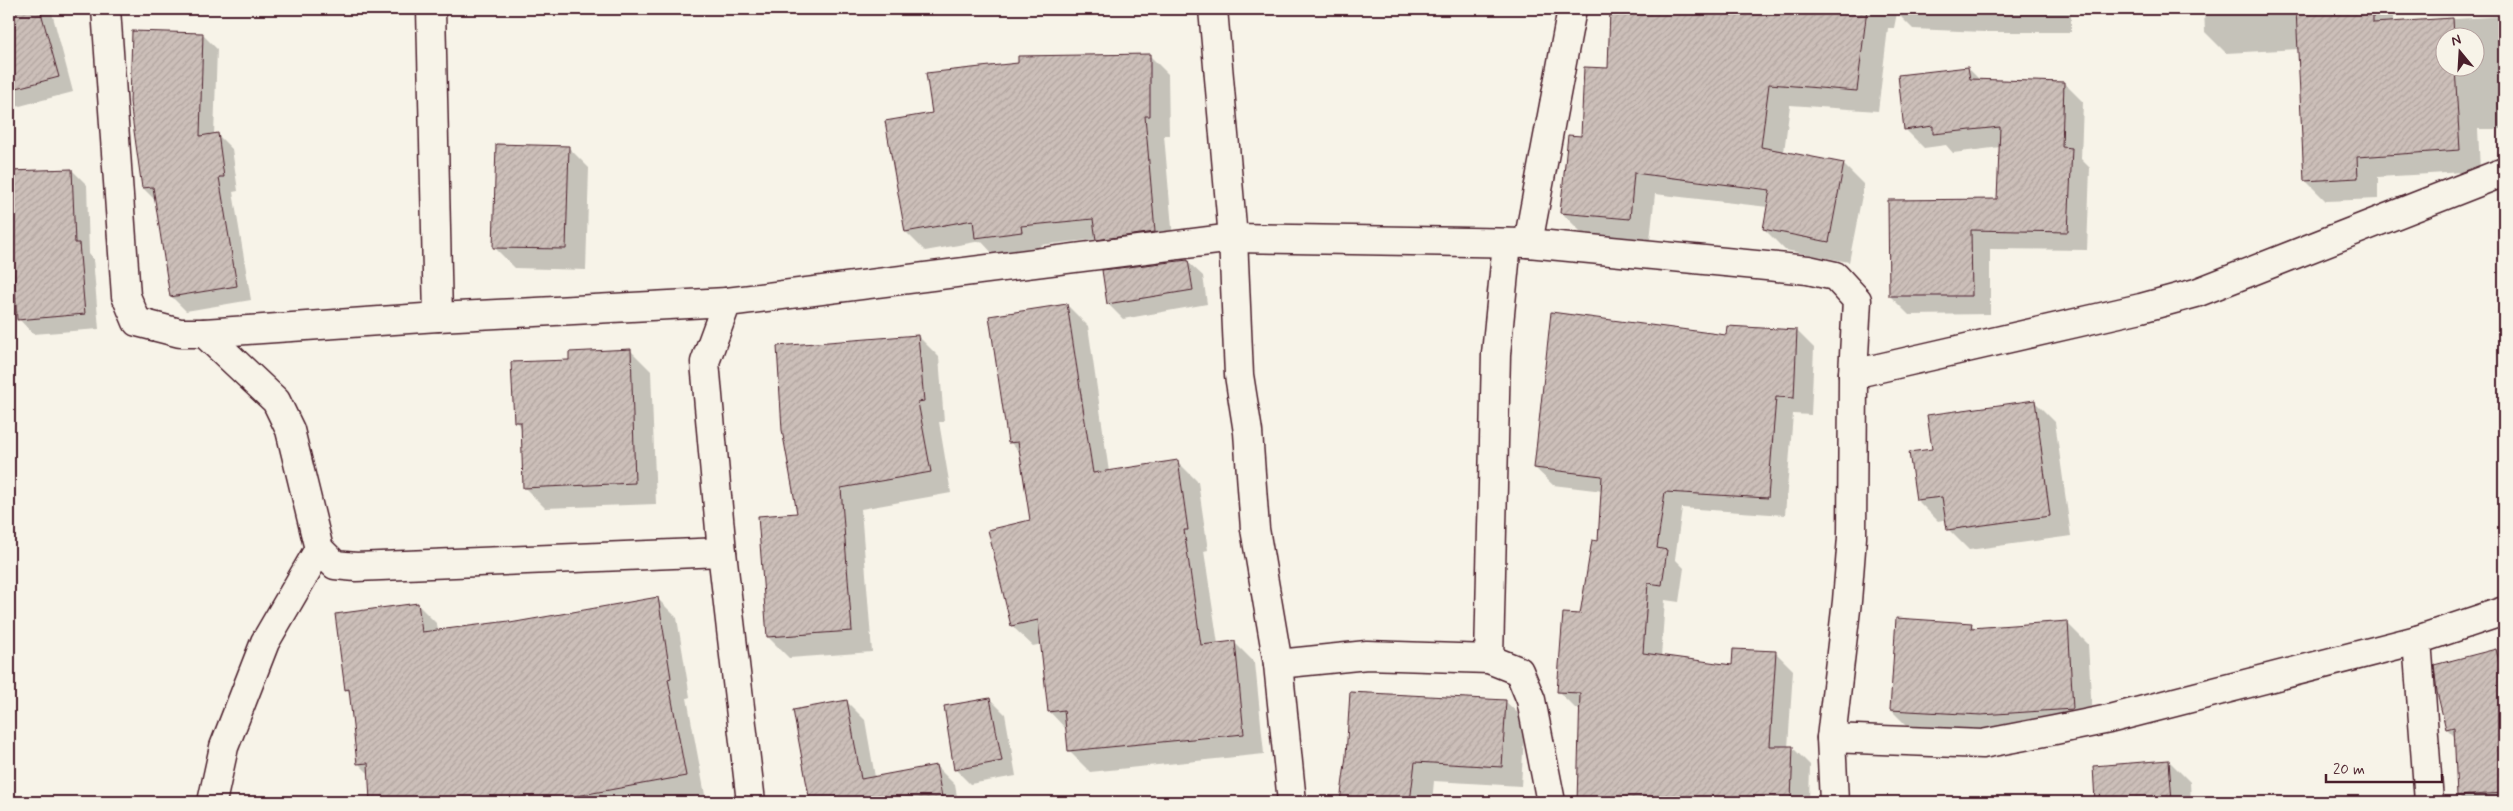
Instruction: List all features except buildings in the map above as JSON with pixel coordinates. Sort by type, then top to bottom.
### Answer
[{"type":"street","points":[[106,9],[126,296],[137,322],[180,333],[727,302],[1233,238],[1518,243],[1808,270],[1835,276],[1857,300],[1853,374],[1852,537],[1848,601],[1831,738],[1834,802]]},
{"type":"street","points":[[431,9],[438,317]]},
{"type":"street","points":[[1213,9],[1233,238],[1239,375],[1248,432],[1255,529],[1278,664],[1292,802]]},
{"type":"street","points":[[1489,659],[1496,354],[1518,243],[1572,9]]},
{"type":"street","points":[[1853,374],[2140,308],[2196,293],[2504,172]]},
{"type":"street","points":[[727,302],[705,362],[722,552],[751,802]]},
{"type":"street","points":[[204,333],[276,401],[290,430],[319,550],[335,565],[356,567],[722,552]]},
{"type":"street","points":[[212,802],[224,747],[265,642],[319,550]]},
{"type":"street","points":[[1831,738],[1982,744],[2108,719],[2417,640],[2504,611]]},
{"type":"street","points":[[2417,640],[2430,802]]},
{"type":"street","points":[[1278,664],[1367,655],[1489,659],[1519,672],[1531,700],[1551,802]]}]
